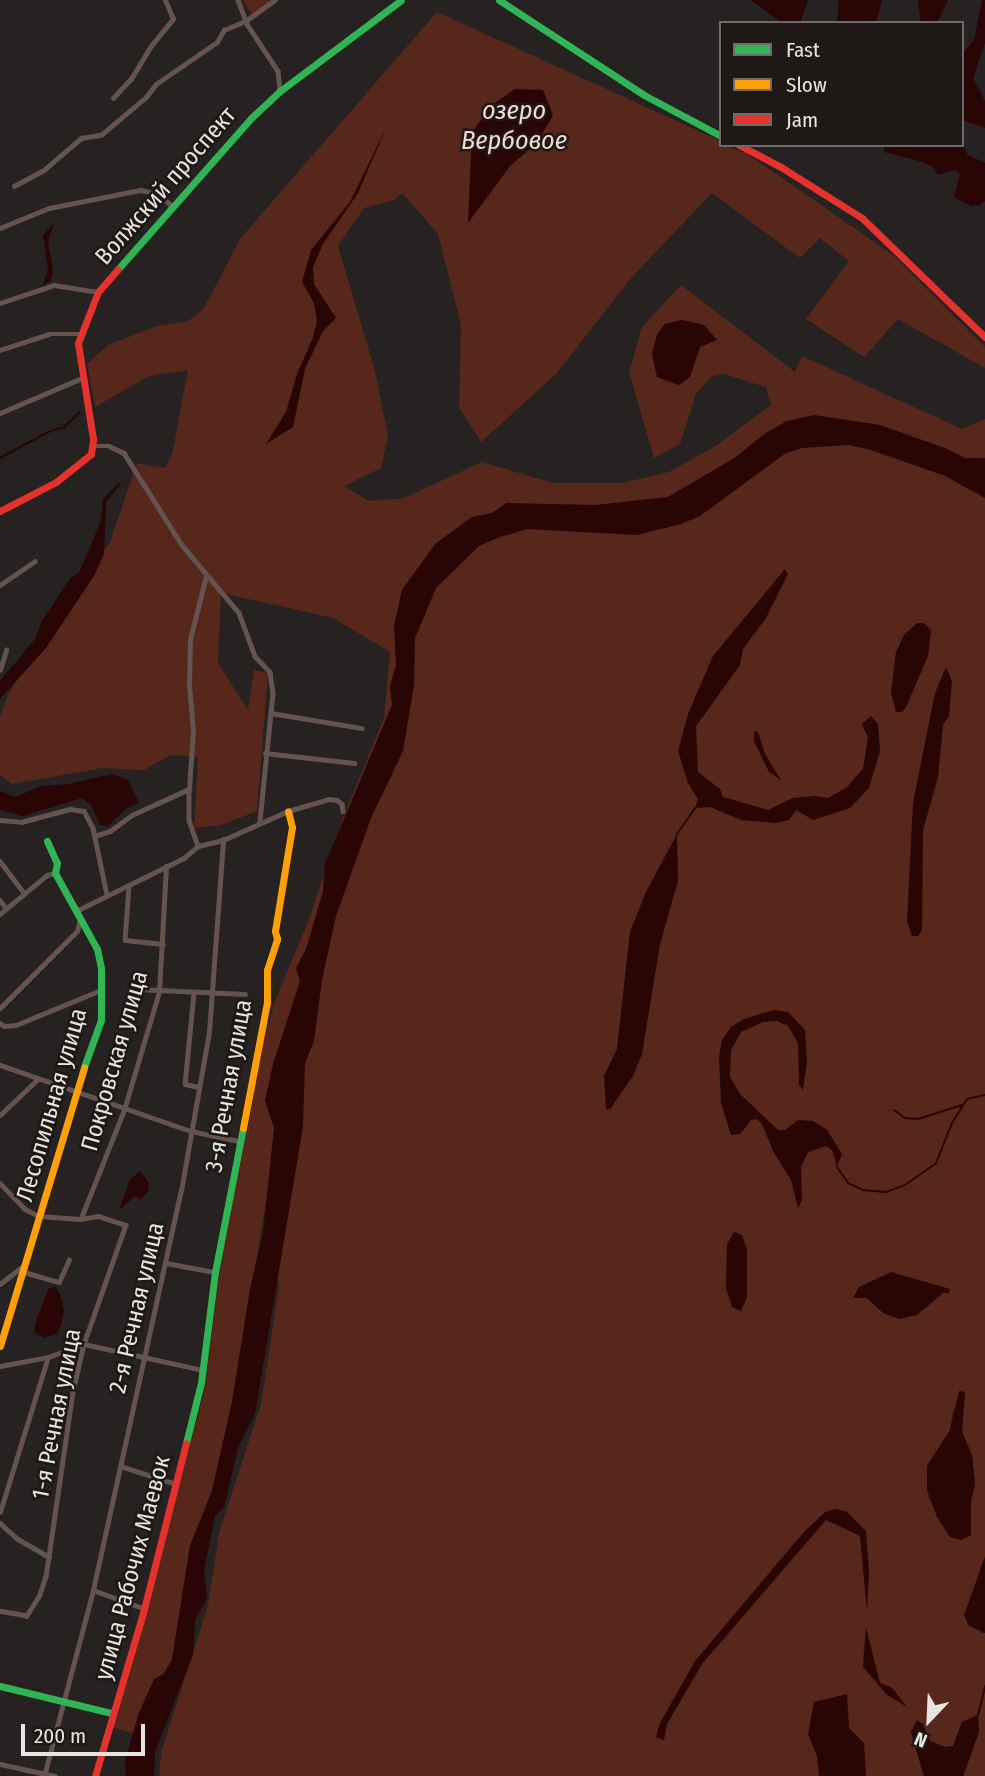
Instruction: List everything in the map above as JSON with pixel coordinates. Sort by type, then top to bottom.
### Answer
[{"type":"street","points":[[113,99],[131,79],[150,46],[173,19],[165,0]]},
{"type":"street","points":[[238,0],[278,71],[280,91]]},
{"type":"street","points":[[14,186],[38,174],[81,138],[101,135],[146,97],[156,85],[216,41],[224,30],[247,20],[275,0]]},
{"type":"street","name":"Волжский проспект","points":[[93,446],[78,351],[80,334],[98,292],[172,206],[280,91],[401,0]]},
{"type":"street","points":[[499,0],[644,95],[719,135]]},
{"type":"street","points":[[742,147],[781,167],[862,218],[985,337]]},
{"type":"street","points":[[0,228],[49,208],[141,190],[159,194],[172,206]]},
{"type":"street","points":[[0,303],[54,285],[98,292]]},
{"type":"street","points":[[0,350],[49,334],[80,334]]},
{"type":"street","points":[[0,413],[82,378]]},
{"type":"street","points":[[0,512],[55,482],[88,459],[93,446],[109,446],[124,453],[182,545],[239,613],[255,656],[270,672],[271,713],[260,822]]},
{"type":"street","points":[[0,585],[35,561]]},
{"type":"street","points":[[198,846],[189,820],[193,731],[189,684],[190,639],[206,576]]},
{"type":"street","points":[[0,670],[6,650]]},
{"type":"street","points":[[271,713],[362,728]]},
{"type":"street","points":[[265,753],[354,764]]},
{"type":"street","points":[[94,836],[110,831],[132,816],[189,789]]},
{"type":"street","points":[[0,1008],[77,931],[79,914],[107,895],[184,858],[198,846],[223,840],[288,811],[317,801],[337,800],[342,804],[343,811]]},
{"type":"street","points":[[2,822],[21,822],[79,808],[90,818],[107,895]]},
{"type":"street","name":"3-я Речная улица","points":[[204,1370],[215,1272],[267,1002],[267,970],[276,939],[275,931],[292,827],[288,811]]},
{"type":"street","name":"2-я Речная улица","points":[[44,1774],[93,1590],[166,1263],[209,1032],[211,993],[215,982],[223,840]]},
{"type":"street","name":"Лесопильная улица","points":[[0,1346],[27,1264],[76,1091],[101,1020],[97,949],[55,873],[57,863],[47,841]]},
{"type":"street","points":[[0,861],[24,893]]},
{"type":"street","name":"Покровская улица","points":[[80,1219],[124,1110],[159,992],[166,866]]},
{"type":"street","points":[[0,914],[47,875],[55,873]]},
{"type":"street","points":[[129,885],[125,940],[163,944]]},
{"type":"street","points":[[0,900],[6,908]]},
{"type":"street","points":[[137,989],[245,994]]},
{"type":"street","points":[[0,1023],[4,1026],[16,1025],[101,990]]},
{"type":"street","points":[[194,993],[185,1084],[199,1087]]},
{"type":"street","points":[[0,1065],[124,1110],[191,1131],[239,1141]]},
{"type":"street","points":[[0,1115],[38,1079]]},
{"type":"street","points":[[0,1182],[25,1209],[39,1216],[80,1219]]},
{"type":"street","name":"1-я Речная улица","points":[[0,1611],[27,1616],[40,1595],[49,1557],[73,1392],[84,1344],[126,1225],[98,1216],[80,1219]]},
{"type":"street","points":[[12,1273],[59,1282],[69,1260]]},
{"type":"street","points":[[166,1263],[215,1272]]},
{"type":"street","points":[[0,1284],[27,1264]]},
{"type":"street","points":[[0,1366],[48,1357],[84,1344],[204,1370]]},
{"type":"street","points":[[0,1512],[48,1357]]},
{"type":"street","name":"улица Рабочих Маевок","points":[[95,1776],[144,1609],[204,1370]]},
{"type":"street","points":[[120,1466],[177,1485]]},
{"type":"street","points":[[0,1523],[18,1539],[49,1557]]},
{"type":"street","points":[[93,1590],[144,1609]]},
{"type":"street","points":[[0,1686],[112,1713]]},
{"type":"street","points":[[0,1764],[55,1776]]},
{"type":"shaded area","points":[[243,0],[279,0],[254,19]]},
{"type":"shaded area","points":[[437,12],[719,140],[719,147],[746,153],[893,255],[985,347],[985,368],[898,319],[864,357],[806,319],[849,261],[820,238],[800,258],[712,193],[631,278],[556,374],[481,442],[459,407],[461,325],[438,234],[402,193],[394,200],[364,208],[338,246],[375,371],[388,436],[381,468],[344,486],[369,501],[404,498],[482,462],[553,483],[622,483],[669,472],[714,447],[771,405],[766,387],[724,374],[712,376],[696,394],[680,444],[654,458],[629,372],[642,327],[681,285],[795,372],[802,356],[962,429],[985,419],[985,1557],[980,1567],[980,1633],[985,1633],[985,1776],[963,1776],[979,1732],[977,1716],[962,1722],[953,1746],[945,1747],[930,1741],[923,1724],[911,1732],[924,1776],[159,1776],[161,1753],[208,1605],[219,1533],[261,1404],[279,1287],[266,1203],[232,1402],[212,1491],[190,1546],[172,1660],[163,1674],[154,1679],[133,1733],[109,1727],[122,1699],[136,1652],[205,1388],[222,1253],[252,1107],[258,1059],[276,998],[308,922],[343,818],[384,718],[390,652],[333,618],[221,593],[218,663],[248,710],[254,670],[268,673],[257,811],[221,825],[194,828],[198,757],[171,755],[144,770],[102,768],[12,784],[0,775],[0,717],[9,692],[110,542],[137,463],[165,468],[172,455],[188,370],[149,376],[95,407],[87,364],[108,345],[157,326],[188,321],[203,310],[240,239]],"holes":[[[953,1410],[962,1411],[962,1432],[972,1455],[975,1484],[971,1501],[971,1535],[950,1537],[928,1497],[927,1466],[950,1430]],[[866,1629],[880,1683],[892,1688],[906,1706],[887,1695],[863,1658]]]},
{"type":"water","points":[[751,0],[808,0],[801,21],[779,21]]},
{"type":"water","points":[[839,0],[882,0],[877,21],[837,21]]},
{"type":"water","points":[[918,0],[948,0],[938,21],[921,21]]},
{"type":"water","points":[[982,0],[985,0],[985,43],[973,78],[985,101],[985,128],[964,121],[964,52],[974,40]]},
{"type":"water","name":"озеро Вербовое","points":[[515,89],[543,90],[553,115],[537,143],[511,165],[468,223],[472,132],[492,105]]},
{"type":"water","points":[[387,126],[358,193],[323,244],[313,267],[314,284],[336,318],[323,331],[305,369],[293,427],[266,444],[286,412],[317,321],[314,303],[302,282],[311,250],[350,202]]},
{"type":"water","points":[[885,147],[964,147],[968,155],[985,163],[985,201],[971,206],[954,197],[960,174],[955,170],[938,175],[933,167],[919,161],[884,152]]},
{"type":"water","points":[[54,223],[48,242],[53,270],[51,281],[43,285],[48,269],[43,235]]},
{"type":"water","points":[[682,320],[704,325],[717,340],[700,347],[690,377],[679,385],[657,377],[652,354],[657,334],[665,324]]},
{"type":"water","points":[[814,415],[880,425],[965,458],[985,458],[985,498],[945,476],[871,450],[849,445],[802,448],[786,453],[700,516],[681,524],[637,535],[528,529],[479,546],[436,588],[415,638],[414,685],[403,751],[371,818],[336,916],[322,980],[314,1041],[305,1063],[303,1126],[255,1414],[238,1448],[224,1507],[215,1516],[204,1570],[207,1599],[195,1620],[193,1655],[155,1752],[154,1776],[126,1776],[125,1761],[138,1715],[154,1679],[163,1675],[172,1660],[190,1546],[212,1491],[232,1402],[250,1289],[263,1233],[274,1128],[265,1101],[273,1064],[300,981],[296,968],[306,949],[323,891],[325,864],[392,705],[390,686],[396,665],[394,626],[402,590],[435,544],[472,517],[492,513],[506,503],[595,505],[668,497],[736,457],[764,434],[787,421]]},
{"type":"water","points":[[119,483],[106,502],[104,554],[94,576],[46,648],[0,699],[0,681],[35,639],[42,621],[71,577],[79,573],[101,521],[103,499]]},
{"type":"water","points":[[785,569],[788,574],[766,618],[743,649],[740,665],[696,726],[698,772],[720,789],[723,797],[768,810],[793,798],[828,798],[846,788],[863,769],[868,737],[862,724],[871,716],[878,724],[880,751],[869,788],[850,808],[813,820],[796,810],[789,820],[775,823],[741,820],[710,807],[695,808],[698,799],[688,783],[678,751],[688,714],[713,656]]},
{"type":"water","points":[[917,623],[924,623],[931,630],[928,656],[906,707],[902,712],[896,712],[891,693],[896,652],[904,635]]},
{"type":"water","points":[[946,667],[952,681],[949,716],[943,725],[938,777],[923,830],[922,930],[918,936],[912,936],[907,921],[913,803],[935,693]]},
{"type":"water","points":[[754,731],[758,732],[765,754],[781,780],[769,772],[754,741]]},
{"type":"water","points":[[112,774],[128,780],[139,803],[126,809],[108,826],[100,825],[91,805],[82,798],[23,816],[0,810],[0,791],[15,797],[42,786],[69,784]]},
{"type":"water","points":[[677,834],[678,881],[660,944],[642,1054],[633,1076],[610,1109],[606,1109],[604,1076],[617,1049],[630,932],[646,892]]},
{"type":"water","points":[[774,1010],[788,1012],[805,1030],[807,1062],[803,1090],[799,1085],[798,1043],[788,1026],[777,1021],[763,1022],[741,1032],[731,1050],[730,1077],[740,1094],[778,1130],[785,1130],[798,1120],[813,1121],[827,1130],[842,1154],[837,1167],[832,1150],[826,1146],[808,1152],[801,1167],[802,1200],[798,1208],[791,1180],[773,1151],[762,1124],[757,1119],[751,1120],[740,1134],[731,1135],[721,1103],[719,1057],[722,1040],[731,1027],[744,1019]]},
{"type":"water","points":[[140,1171],[149,1183],[148,1192],[140,1199],[135,1196],[119,1210],[130,1180]]},
{"type":"water","points":[[734,1232],[742,1235],[747,1250],[747,1297],[741,1311],[732,1307],[726,1288],[727,1244]]},
{"type":"water","points":[[891,1272],[950,1289],[949,1293],[943,1293],[917,1315],[899,1319],[883,1313],[867,1298],[853,1298],[859,1287]]},
{"type":"water","points":[[55,1287],[60,1294],[64,1310],[61,1324],[57,1334],[44,1338],[34,1332],[37,1318],[49,1288]]},
{"type":"water","points":[[959,1391],[965,1392],[962,1432],[972,1455],[975,1484],[971,1501],[971,1535],[961,1540],[950,1537],[937,1517],[927,1489],[927,1466],[950,1430]]},
{"type":"water","points":[[835,1509],[847,1512],[866,1531],[869,1571],[867,1612],[860,1536],[826,1520],[702,1664],[667,1724],[664,1740],[656,1737],[659,1725],[695,1661],[803,1533],[825,1512]]},
{"type":"water","points":[[985,1557],[985,1633],[969,1626],[964,1615]]},
{"type":"water","points":[[866,1628],[880,1683],[892,1688],[907,1707],[887,1695],[863,1667]]},
{"type":"water","points":[[847,1694],[849,1728],[864,1743],[866,1776],[819,1776],[817,1756],[808,1734],[814,1702]]},
{"type":"water","points":[[978,1715],[979,1732],[963,1776],[924,1776],[911,1732],[917,1720],[923,1724],[930,1741],[945,1747],[953,1746],[962,1722]]},
{"type":"waterway","points":[[0,458],[48,432],[64,427],[79,413]]},
{"type":"waterway","points":[[677,834],[695,808]]},
{"type":"waterway","points":[[837,1167],[848,1183],[863,1190],[886,1192],[905,1185],[936,1163],[952,1123],[967,1099],[985,1095]]},
{"type":"waterway","points":[[894,1110],[905,1118],[918,1119],[962,1105]]},
{"type":"waterway","points":[[978,1715],[985,1686]]},
{"type":"traffic: fast","points":[[118,269],[251,118],[280,91],[401,0]]},
{"type":"traffic: fast","points":[[499,0],[644,95],[719,135]]},
{"type":"traffic: fast","points":[[47,841],[57,863],[55,873],[97,949],[101,968],[101,1020],[84,1067]]},
{"type":"traffic: fast","points":[[186,1443],[201,1383],[215,1272],[243,1128]]},
{"type":"traffic: fast","points":[[0,1686],[112,1713]]},
{"type":"traffic: slow","points":[[243,1128],[267,1002],[267,970],[277,939],[275,931],[292,827],[288,811]]},
{"type":"traffic: slow","points":[[0,1346],[84,1067]]},
{"type":"traffic: jam","points":[[743,147],[781,167],[862,218],[985,337]]},
{"type":"traffic: jam","points":[[0,511],[56,482],[91,454],[93,439],[78,343],[98,292],[118,269]]},
{"type":"traffic: jam","points":[[95,1776],[144,1609],[186,1443]]}]
